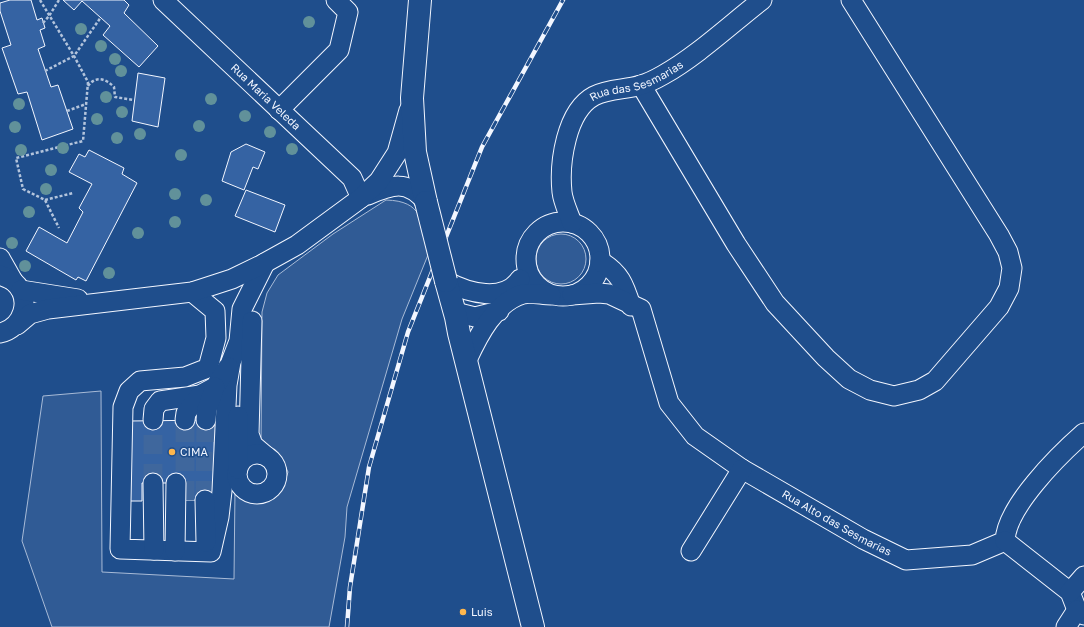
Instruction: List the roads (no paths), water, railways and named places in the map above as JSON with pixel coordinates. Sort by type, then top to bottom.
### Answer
[{"type":"main road","points":[[420,0],[406,153],[426,202],[455,312],[533,627]]},
{"type":"street","name":"Rua Maria Veleda","points":[[163,0],[352,178],[361,198]]},
{"type":"street","points":[[279,110],[340,50],[348,12],[336,0]]},
{"type":"street","name":"Rua das Sesmarias","points":[[572,223],[562,193],[563,162],[567,139],[575,115],[579,109],[593,96],[641,85],[679,65],[762,0]]},
{"type":"street","points":[[641,85],[736,244],[775,303],[849,379],[870,390],[894,396],[919,390],[935,381],[999,307],[1009,288],[1012,268],[1008,252],[999,235],[851,0]]},
{"type":"street","points":[[361,198],[383,189],[398,180],[409,169],[406,153]]},
{"type":"street","points":[[6,333],[30,314],[48,309],[93,302],[121,301],[192,292],[232,279],[297,245],[361,198],[379,182],[406,153]]},
{"type":"street","points":[[383,189],[400,185],[417,191],[426,202]]},
{"type":"street","name":"Rua das Sesmarias","points":[[532,237],[547,221],[562,193]]},
{"type":"street","points":[[446,281],[459,288],[495,302],[524,294],[551,295],[572,295],[582,291],[591,284],[597,275],[600,254],[597,243],[590,234],[572,223],[559,222],[540,230],[532,237],[526,255],[526,265],[534,283],[551,295]]},
{"type":"street","points":[[0,258],[11,282],[24,304],[22,316],[6,333]]},
{"type":"street","name":"Rua Alto das Sesmarias","points":[[600,262],[612,269],[623,282],[631,306]]},
{"type":"street","points":[[265,263],[252,308],[248,434],[253,445],[272,460],[278,473],[277,480],[271,489],[265,493],[254,494],[247,492],[238,480],[239,341],[242,309],[265,263]]},
{"type":"street","points":[[455,312],[475,317],[517,284],[526,265]]},
{"type":"street","points":[[11,282],[93,302]]},
{"type":"street","points":[[192,292],[215,312],[216,338],[208,368],[186,377],[140,381],[129,391],[123,408],[120,549],[211,552],[219,516],[222,491],[227,385],[231,362],[239,341]]},
{"type":"street","name":"Rua Alto das Sesmarias","points":[[572,295],[599,293],[609,294],[631,306],[641,309],[669,403],[696,436],[742,469],[863,539],[906,560],[972,555],[1005,541]]},
{"type":"street","points":[[467,360],[495,302]]},
{"type":"street","points":[[201,393],[160,401],[154,409],[180,420],[201,393],[231,362]]},
{"type":"street","points":[[1066,627],[1081,613],[1070,592],[1005,541],[1005,530],[1022,501],[1061,453],[1084,433]]},
{"type":"street","points":[[238,469],[246,457],[259,454],[266,456]]},
{"type":"street","points":[[691,550],[742,469]]},
{"type":"street","points":[[165,483],[180,551]]},
{"type":"street","points":[[180,551],[195,500]]},
{"type":"street","points":[[1070,592],[1084,576]]},
{"type":"tunnel","points":[[153,420],[153,483]]},
{"type":"tunnel","points":[[185,420],[185,500]]},
{"type":"tunnel","points":[[205,500],[206,420]]},
{"type":"railway","points":[[347,627],[350,587],[369,467],[408,332],[482,147],[563,0]]},
{"type":"place","name":"CIMA","points":[[172,452]]},
{"type":"place","name":"Luis","points":[[463,612]]}]
